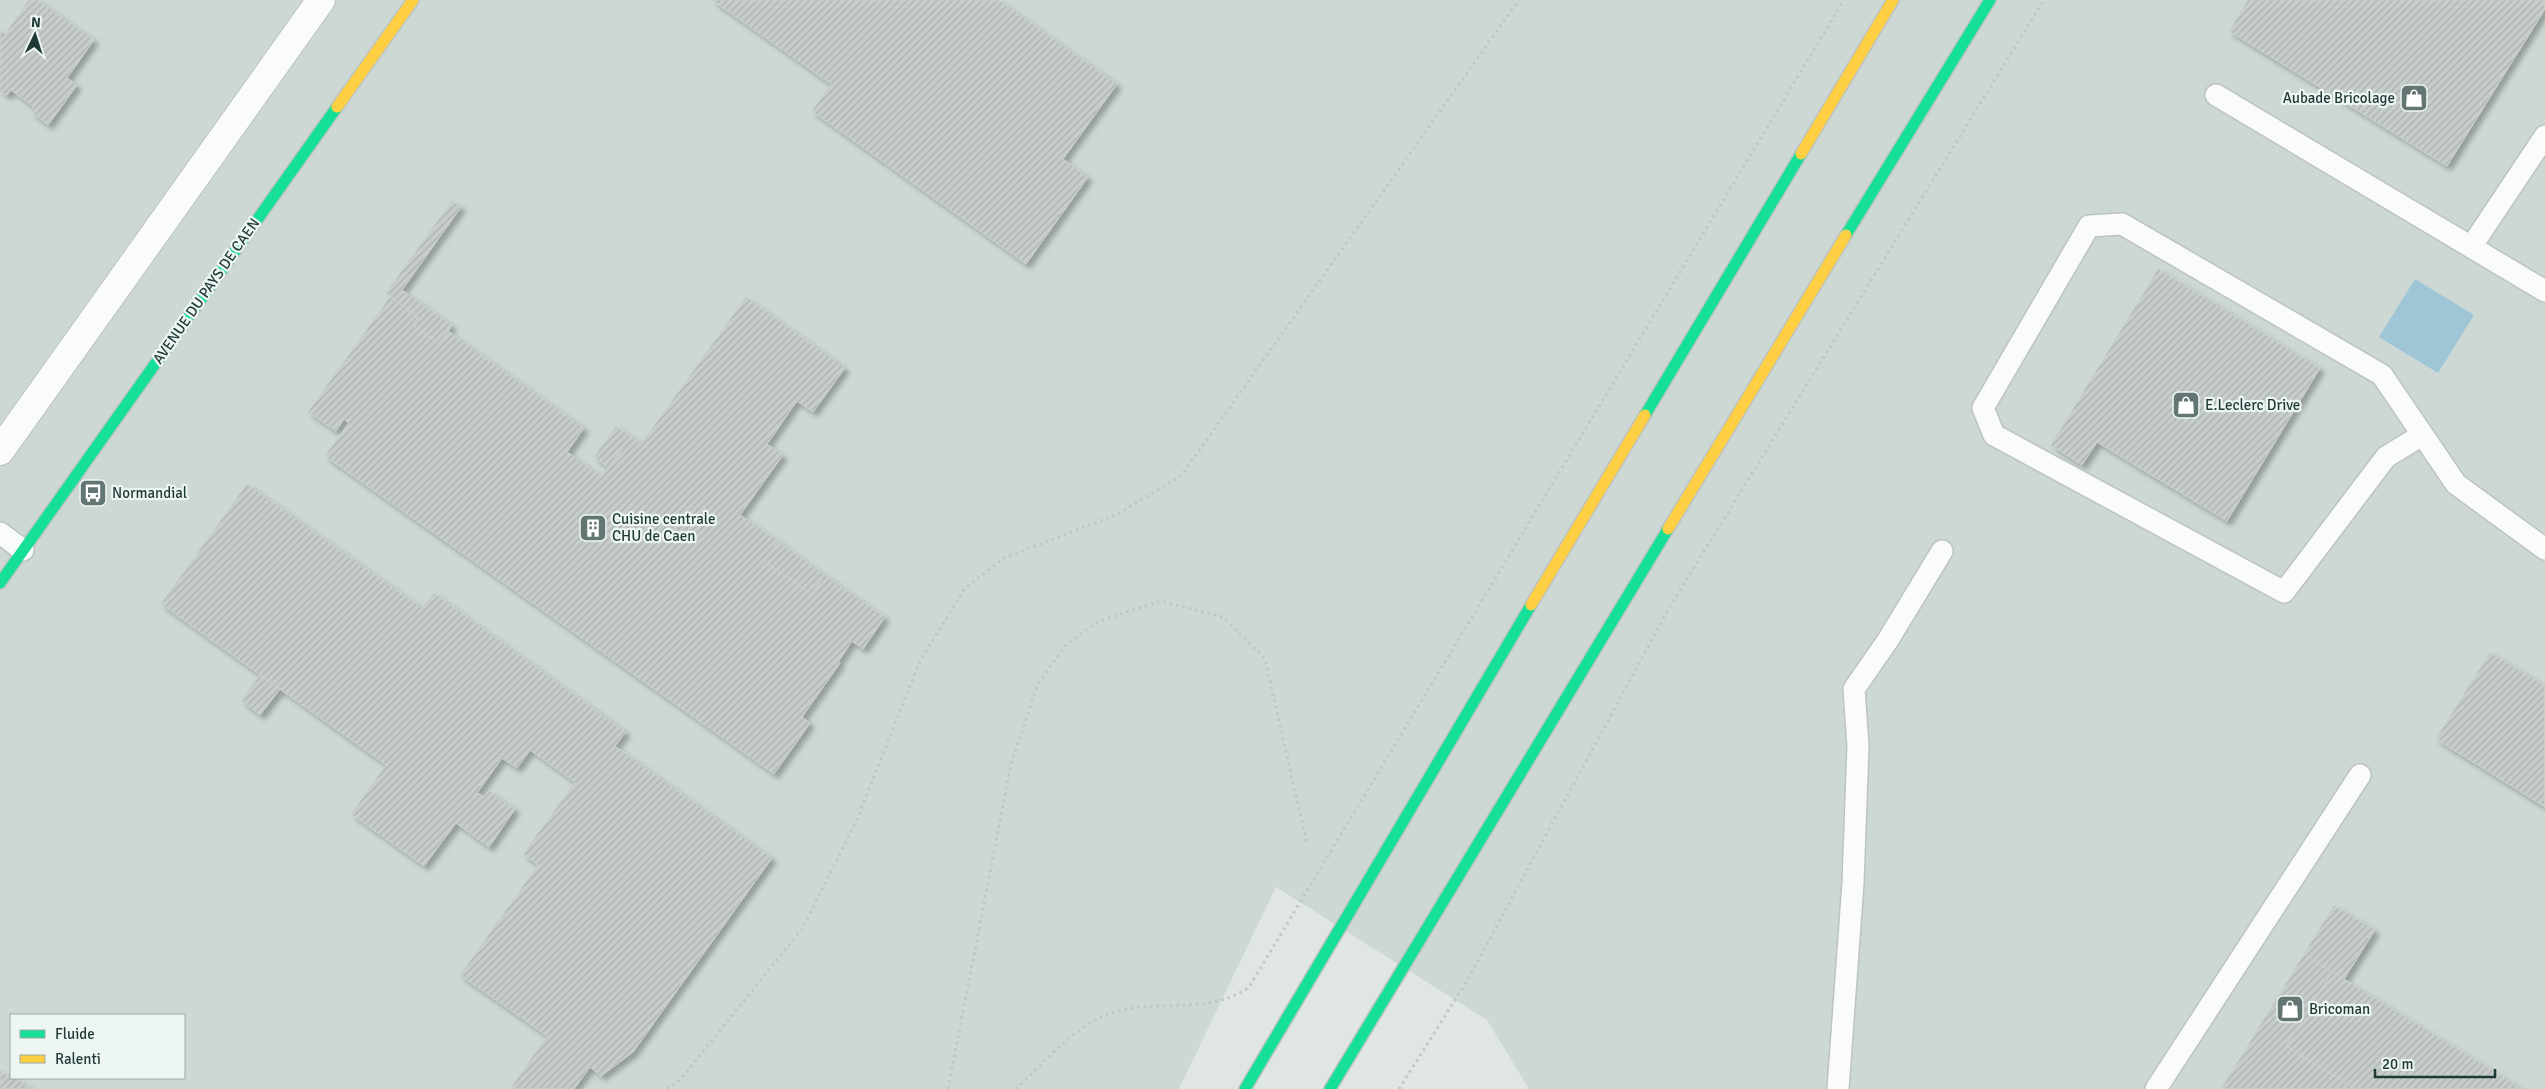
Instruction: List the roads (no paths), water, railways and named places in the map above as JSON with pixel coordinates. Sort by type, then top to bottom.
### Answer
[{"type":"main road","name":"AVENUE DU PAYS DE CAEN","points":[[0,583],[413,0]]},
{"type":"main road","points":[[1245,1089],[1361,890],[1893,0]]},
{"type":"main road","points":[[1330,1089],[1774,352],[1990,0]]},
{"type":"street","points":[[0,451],[321,0]]},
{"type":"lane","points":[[2216,95],[2545,291]]},
{"type":"lane","points":[[2471,247],[2545,136]]},
{"type":"lane","points":[[2422,434],[2386,457],[2284,592],[1994,435],[1983,408],[2089,226],[2122,224],[2382,375],[2456,484],[2545,549]]},
{"type":"lane","points":[[0,533],[23,550]]},
{"type":"lane","points":[[1838,1089],[1853,883],[1858,746],[1854,689],[1888,640],[1942,551]]},
{"type":"lane","points":[[2156,1089],[2360,775]]},
{"type":"water","points":[[2415,279],[2474,315],[2438,373],[2379,337]]},
{"type":"place","name":"Aubade Bricolage","points":[[2414,98]]},
{"type":"place","name":"E.Leclerc Drive","points":[[2186,405]]},
{"type":"place","name":"Normandial","points":[[93,493]]},
{"type":"place","name":"Cuisine centrale CHU de Caen","points":[[593,528]]},
{"type":"place","name":"Bricoman","points":[[2290,1009]]}]
